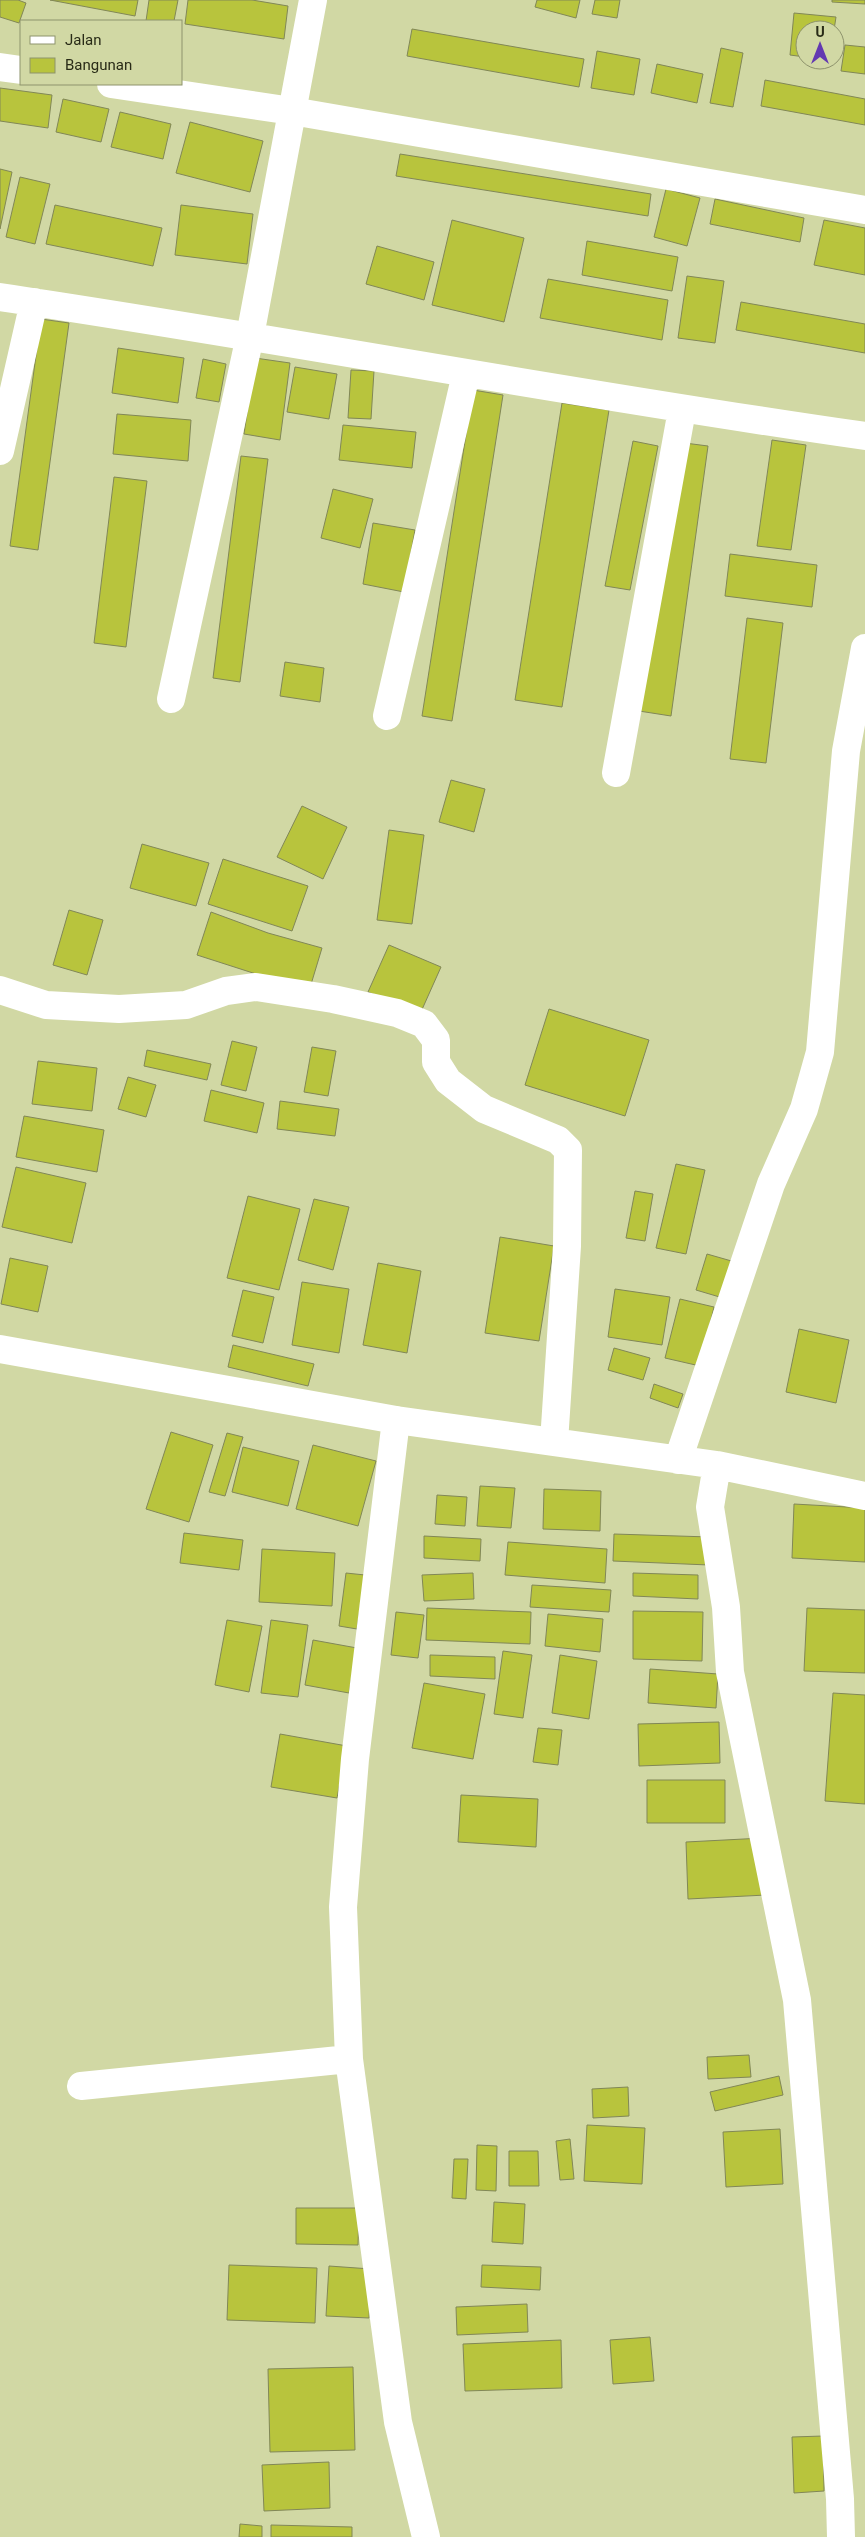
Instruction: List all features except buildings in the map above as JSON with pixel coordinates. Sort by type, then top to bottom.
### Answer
[{"type":"street","points":[[171,699],[250,336],[313,0]]},
{"type":"street","points":[[0,67],[20,70]]},
{"type":"street","points":[[118,85],[292,111],[865,210]]},
{"type":"street","points":[[0,297],[250,336],[682,410],[865,436]]},
{"type":"street","points":[[0,451],[34,302]]},
{"type":"street","points":[[386,716],[466,374]]},
{"type":"street","points":[[616,772],[682,410]]},
{"type":"street","points":[[678,1460],[771,1184],[804,1109],[820,1052],[846,751],[865,648]]},
{"type":"street","points":[[0,990],[46,1004],[119,1009],[186,1005],[226,991],[256,987],[342,1001],[397,1013],[424,1024],[436,1040],[436,1062],[448,1081],[484,1109],[558,1140],[568,1150],[567,1246],[554,1442]]},
{"type":"street","points":[[0,1349],[396,1420],[717,1465],[865,1496]]},
{"type":"street","points":[[396,1420],[355,1759],[343,1907],[349,2058],[398,2422],[426,2537]]},
{"type":"street","points":[[717,1465],[710,1507],[726,1607],[730,1672],[797,2000],[840,2499],[841,2537]]},
{"type":"street","points":[[81,2086],[349,2058]]}]
